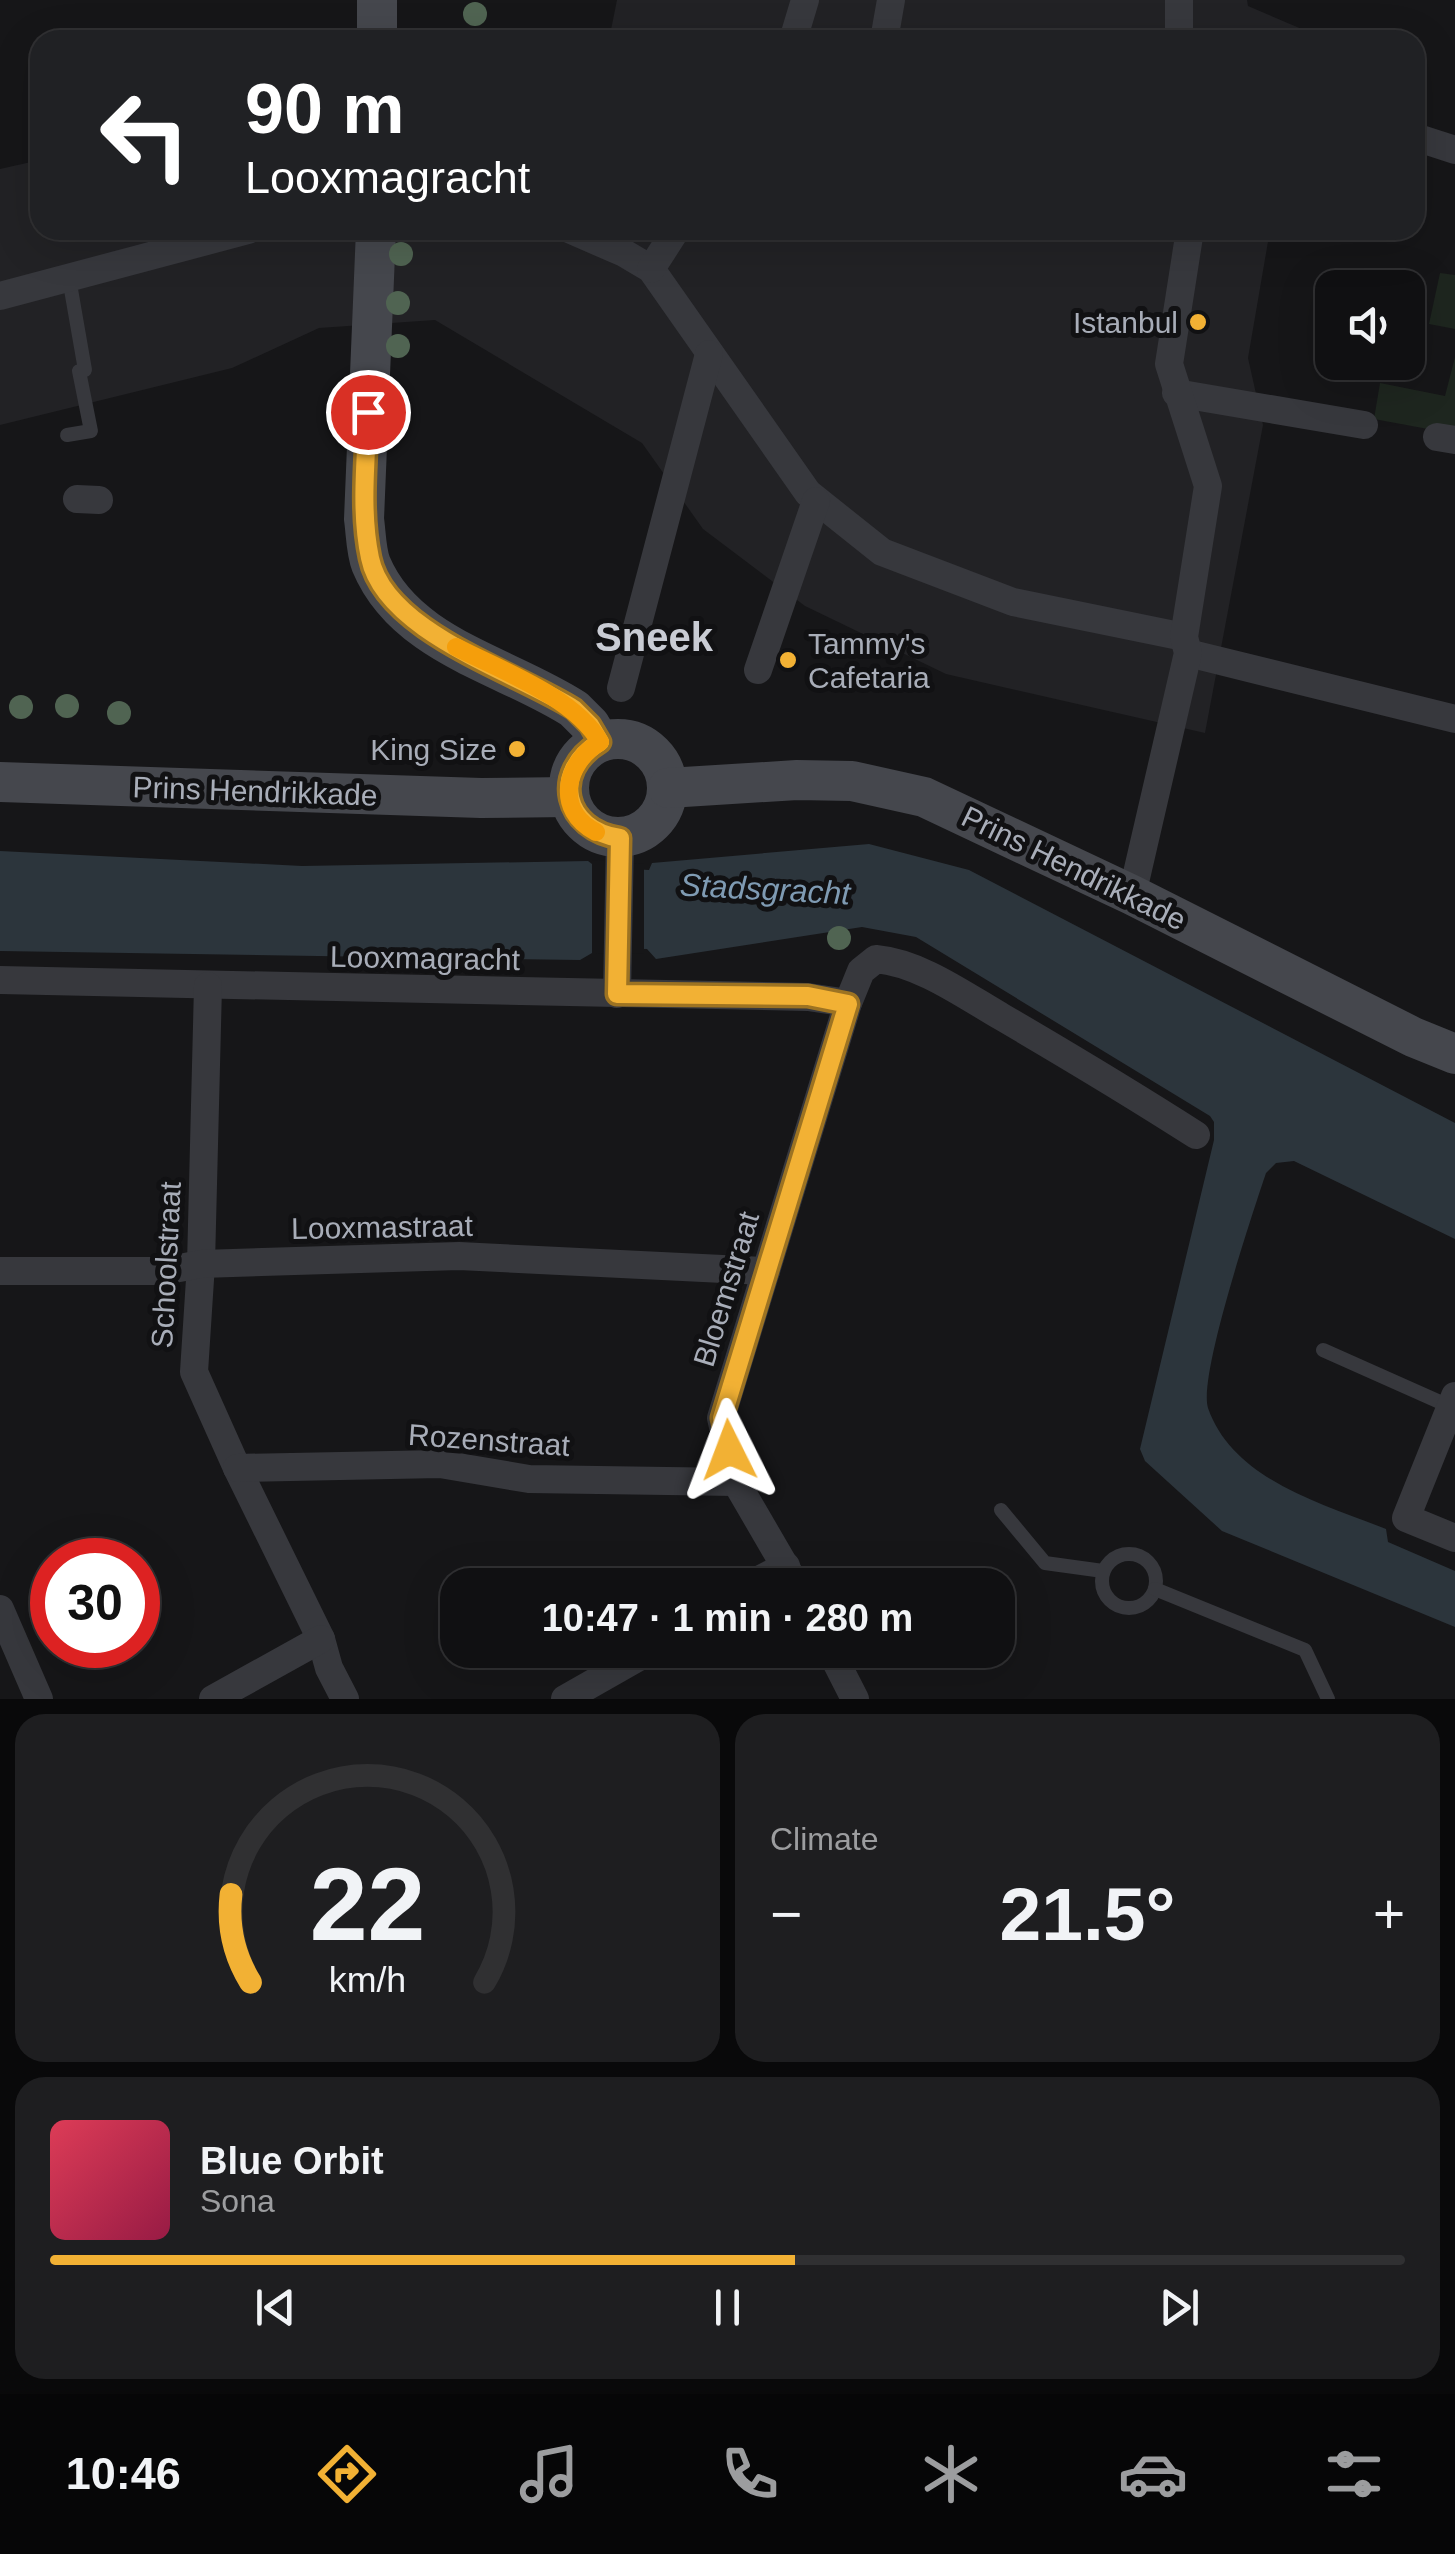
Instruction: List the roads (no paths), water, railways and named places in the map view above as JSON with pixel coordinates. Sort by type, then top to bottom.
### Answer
[{"type":"main road","points":[[376,0],[376,30]]},
{"type":"main road","points":[[376,240],[364,519],[370,563],[398,608],[431,633],[574,709],[600,742]]},
{"type":"main road","points":[[623,739],[646,747],[662,765],[668,788],[664,807],[654,822],[620,849],[587,827],[569,797],[569,780],[585,751],[600,742],[623,739]]},
{"type":"main road","name":"Prins Hendrikkade","points":[[668,788],[797,780],[852,781],[924,797],[1455,1054]]},
{"type":"main road","name":"Prins Hendrikkade","points":[[0,782],[480,798],[569,797]]},
{"type":"street","points":[[795,30],[805,0]]},
{"type":"street","points":[[886,30],[890,0]]},
{"type":"street","points":[[1179,0],[1179,30]]},
{"type":"street","points":[[1425,140],[1455,150]]},
{"type":"street","points":[[0,296],[211,240]]},
{"type":"street","points":[[595,240],[651,269],[816,501],[882,552],[1013,602],[1186,644],[1455,718]]},
{"type":"street","points":[[651,269],[670,240]]},
{"type":"street","points":[[1132,895],[1186,644],[1208,486],[1169,364],[1188,240]]},
{"type":"street","points":[[620,688],[708,354]]},
{"type":"street","points":[[1176,393],[1364,425]]},
{"type":"street","points":[[758,670],[816,501]]},
{"type":"street","points":[[617,994],[620,849]]},
{"type":"street","name":"Bloemstraat","points":[[786,1568],[736,1482],[722,1418],[860,971],[876,958],[894,960],[984,1006],[1196,1135]]},
{"type":"street","name":"Looxmagracht","points":[[0,980],[808,996],[848,1004]]},
{"type":"street","name":"Schoolstraat","points":[[208,986],[194,1372],[321,1639],[329,1668],[345,1699]]},
{"type":"street","name":"Looxmastraat","points":[[0,1271],[163,1271],[200,1264],[460,1256],[766,1270]]},
{"type":"street","points":[[1453,1401],[1406,1518],[1455,1538]]},
{"type":"street","name":"Rozenstraat","points":[[237,1468],[440,1464],[528,1478],[736,1482]]},
{"type":"street","points":[[0,1609],[39,1699]]},
{"type":"street","points":[[214,1699],[321,1639]]},
{"type":"street","points":[[565,1699],[619,1668]]},
{"type":"street","points":[[839,1668],[855,1699]]},
{"type":"lane","points":[[67,435],[90,430],[79,372],[85,370],[69,278]]},
{"type":"lane","points":[[1323,1350],[1453,1401]]},
{"type":"lane","points":[[1001,1510],[1045,1563],[1103,1571]]},
{"type":"lane","points":[[1134,1554],[1150,1563],[1155,1589],[1137,1607],[1120,1607],[1112,1603],[1102,1588],[1103,1571],[1115,1557],[1134,1554]]},
{"type":"lane","points":[[1155,1589],[1304,1650],[1328,1699]]},
{"type":"water","name":"Stadsgracht","points":[[869,844],[969,870],[1455,1123],[1455,1239],[1294,1161],[1276,1163],[1266,1173],[1228,1293],[1207,1390],[1208,1408],[1220,1433],[1259,1471],[1309,1499],[1386,1529],[1388,1542],[1455,1571],[1455,1627],[1222,1531],[1145,1461],[1140,1449],[1214,1140],[1214,1122],[916,937],[862,927],[656,959],[647,949],[593,948],[580,960],[0,951],[0,851],[302,866],[588,861],[596,867],[649,870],[652,863]]},
{"type":"place","name":"Istanbul","points":[[1198,322]]},
{"type":"place","name":"Tammy's Cafetaria","points":[[788,660]]},
{"type":"place","name":"King Size","points":[[517,749]]},
{"type":"district","name":"Sneek","points":[[654,637]]}]
